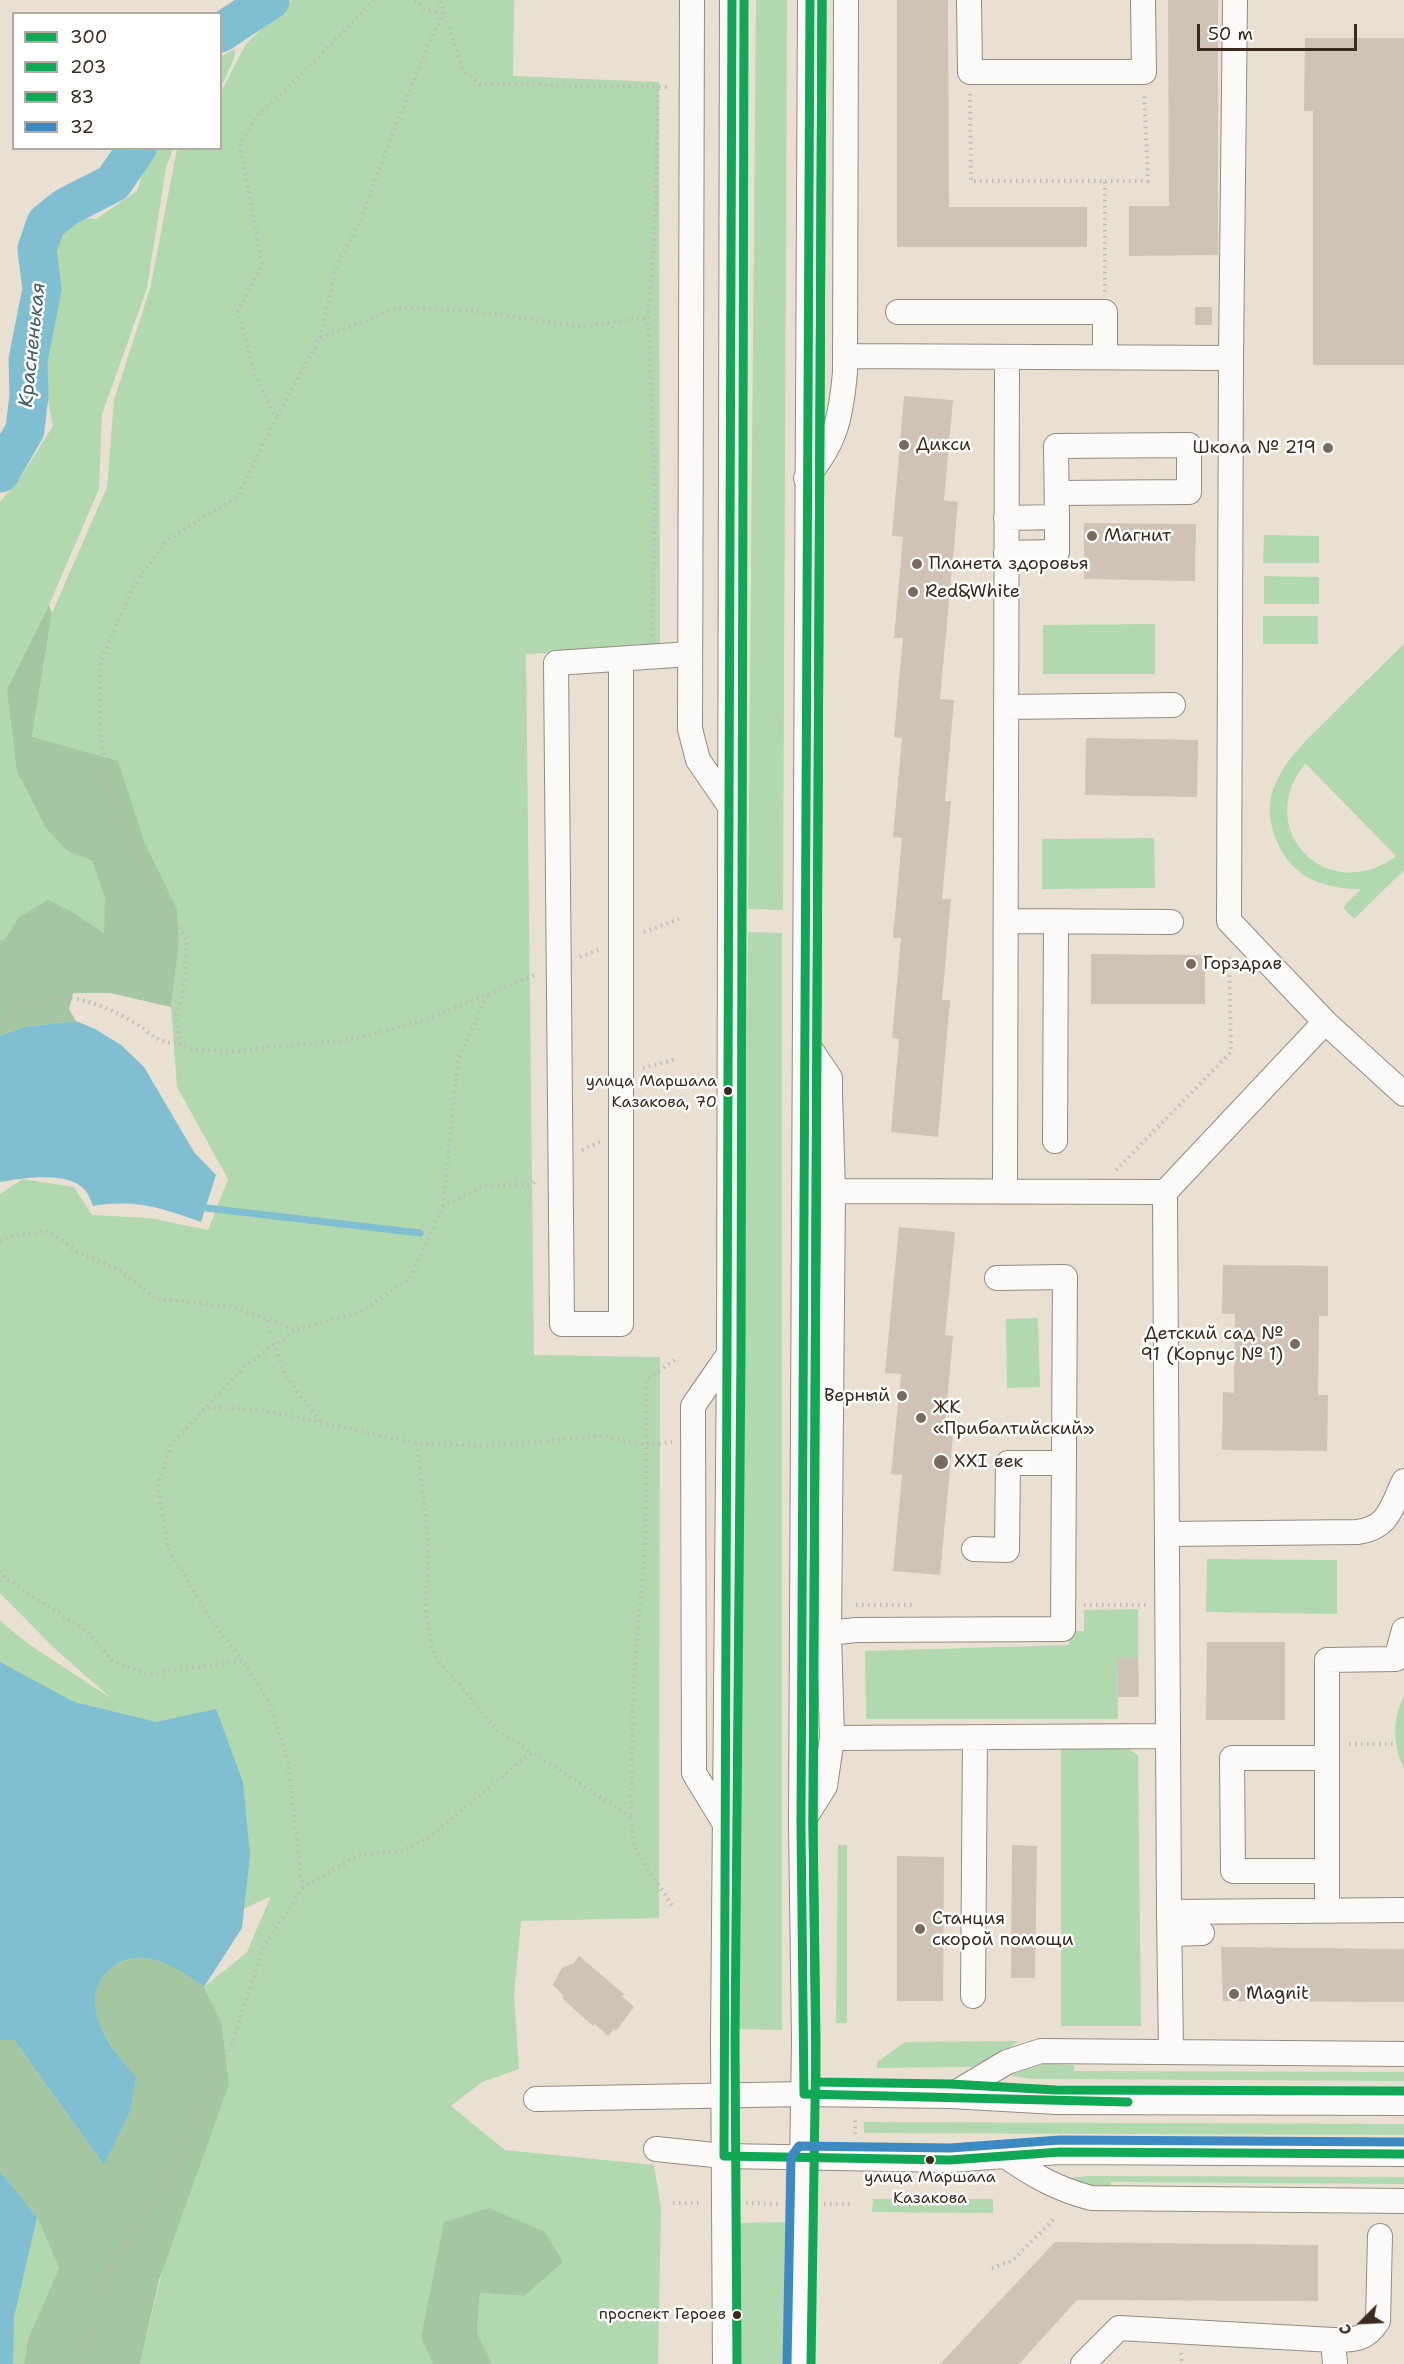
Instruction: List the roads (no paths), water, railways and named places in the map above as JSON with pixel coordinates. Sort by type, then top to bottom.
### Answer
[{"type":"street","points":[[692,0],[690,729],[698,760],[731,808]]},
{"type":"street","points":[[724,2364],[723,2096],[729,1354],[732,0]]},
{"type":"street","points":[[803,2358],[804,2094],[801,1824],[810,0]]},
{"type":"street","points":[[806,478],[833,440],[842,410],[846,356],[846,0]]},
{"type":"street","points":[[969,0],[970,72],[1143,72],[1143,0]]},
{"type":"street","points":[[1235,0],[1229,921],[1325,1022],[1404,1094]]},
{"type":"street","points":[[898,312],[1105,312],[1106,357]]},
{"type":"street","points":[[846,356],[1231,358]]},
{"type":"street","points":[[1005,1190],[1006,357]]},
{"type":"street","points":[[1006,553],[1057,552],[1056,446],[1189,445],[1189,492],[1057,493]]},
{"type":"street","points":[[1006,518],[1057,517]]},
{"type":"street","points":[[621,659],[621,1324],[562,1324],[556,663],[690,654]]},
{"type":"street","points":[[1006,707],[1173,705]]},
{"type":"street","points":[[1006,921],[1171,922]]},
{"type":"street","points":[[1055,1141],[1056,922]]},
{"type":"street","points":[[1171,2052],[1165,1192],[1325,1022]]},
{"type":"street","points":[[801,1824],[825,1786],[832,1738],[829,1632],[833,1191],[830,1078],[806,1041]]},
{"type":"street","points":[[833,1191],[1165,1192]]},
{"type":"street","points":[[829,1632],[1063,1629],[1065,1277],[997,1278]]},
{"type":"street","points":[[725,1825],[694,1773],[693,1406],[729,1354]]},
{"type":"street","points":[[974,1549],[1007,1550],[1008,1463],[1064,1463]]},
{"type":"street","points":[[1167,1534],[1375,1530],[1387,1517],[1404,1481]]},
{"type":"street","points":[[1327,1911],[1327,1660],[1396,1659],[1404,1630]]},
{"type":"street","points":[[832,1738],[1168,1736]]},
{"type":"street","points":[[973,1996],[975,1738]]},
{"type":"street","points":[[1327,1751],[1232,1758],[1233,1871],[1327,1871]]},
{"type":"street","points":[[1170,1923],[1327,1911],[1404,1910]]},
{"type":"street","points":[[1170,1923],[1202,1934]]},
{"type":"street","points":[[950,2096],[1007,2062],[1041,2051],[1404,2054]]},
{"type":"street","points":[[536,2099],[804,2094],[950,2096],[1056,2102],[1404,2103]]},
{"type":"street","points":[[656,2149],[724,2156],[950,2160],[1060,2152],[1404,2154]]},
{"type":"street","points":[[1004,2155],[1038,2179],[1063,2191],[1090,2198],[1404,2201]]},
{"type":"street","points":[[1083,2364],[1119,2328],[1356,2340],[1370,2333],[1378,2321],[1380,2236]]},
{"type":"street","points":[[1334,2340],[1335,2364]]},
{"type":"water","points":[[76,1021],[95,1029],[121,1045],[144,1067],[194,1152],[216,1175],[201,1222],[136,1204],[93,1206],[84,1189],[67,1180],[44,1177],[0,1182],[0,1036],[23,1027]]},
{"type":"water","points":[[0,1662],[74,1702],[156,1722],[216,1709],[243,1782],[250,1855],[242,1928],[204,1987],[170,1966],[144,1958],[132,1958],[120,1963],[108,1971],[98,1986],[95,2004],[104,2034],[136,2077],[130,2111],[104,2165],[14,2040],[0,2040]]},
{"type":"water","points":[[0,2171],[37,2217],[14,2317],[13,2364],[0,2364]]},
{"type":"waterway","name":"Красненькая","points":[[222,32],[270,0]]},
{"type":"waterway","name":"Красненькая","points":[[0,473],[25,430],[29,395],[28,360],[42,289],[37,249],[46,223],[66,207],[113,183],[136,150]]},
{"type":"waterway","points":[[206,1208],[420,1233]]},
{"type":"place","name":"Дикси","points":[[904,445]]},
{"type":"place","name":"Школа № 219","points":[[1328,448]]},
{"type":"place","name":"Магнит","points":[[1092,536]]},
{"type":"place","name":"Планета здоровья","points":[[917,564]]},
{"type":"place","name":"Red&White","points":[[913,592]]},
{"type":"place","name":"Горздрав","points":[[1191,964]]},
{"type":"place","name":"улица Маршала Казакова, 70","points":[[728,1091]]},
{"type":"place","name":"Детский сад № 91 (Корпус № 1)","points":[[1295,1344]]},
{"type":"place","name":"Верный","points":[[902,1396]]},
{"type":"place","name":"ЖК «Прибалтийский»","points":[[921,1418]]},
{"type":"place","name":"XXI век","points":[[941,1462]]},
{"type":"place","name":"Станция скорой помощи","points":[[920,1929]]},
{"type":"place","name":"Magnit","points":[[1234,1994]]},
{"type":"place","name":"улица Маршала Казакова","points":[[930,2160]]},
{"type":"place","name":"проспект Героев","points":[[737,2315]]}]
